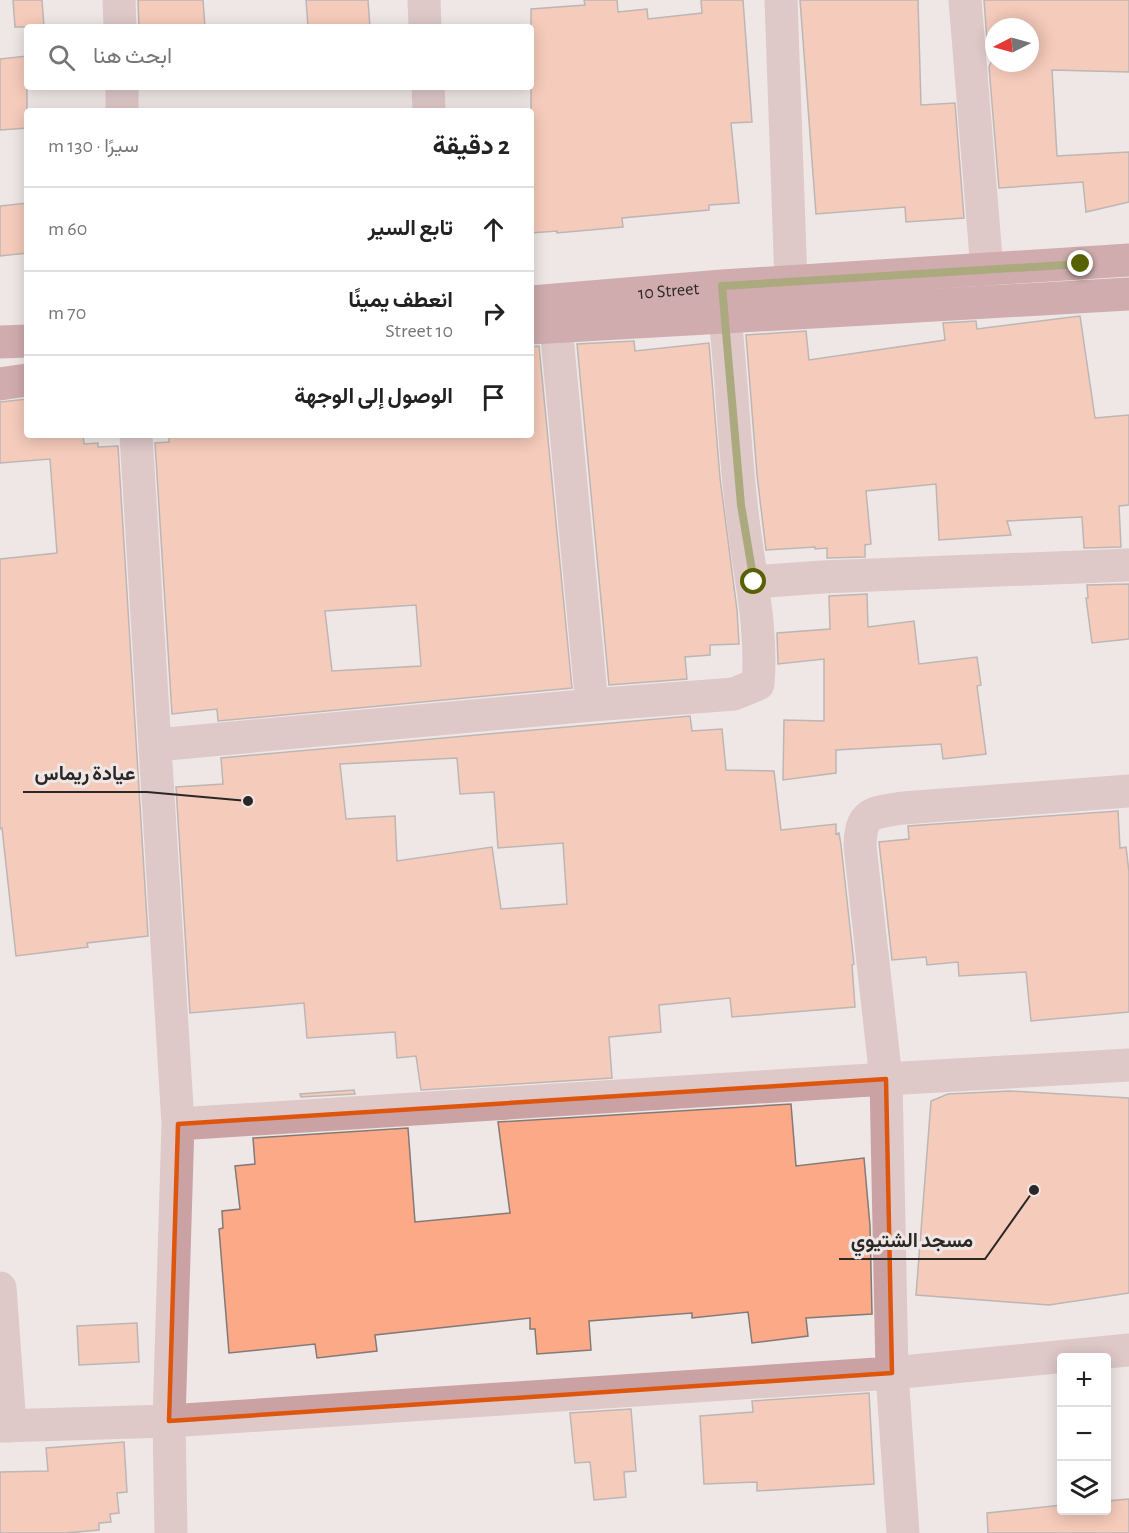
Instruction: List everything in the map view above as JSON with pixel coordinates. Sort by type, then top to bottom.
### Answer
[{"type":"main road","name":"10 Street","points":[[543,327],[724,301],[792,283],[1129,260]]},
{"type":"main road","name":"10 Street","points":[[534,302],[724,301],[807,314],[1129,294]]},
{"type":"main road","points":[[0,342],[24,341]]},
{"type":"main road","points":[[0,384],[24,380]]},
{"type":"street","points":[[119,0],[120,24]]},
{"type":"street","points":[[424,0],[426,24]]},
{"type":"street","points":[[781,0],[792,283]]},
{"type":"street","points":[[965,0],[987,270]]},
{"type":"street","points":[[122,90],[122,108]]},
{"type":"street","points":[[428,90],[429,108]]},
{"type":"street","points":[[156,745],[734,694],[758,684],[760,662],[754,582],[741,505],[724,301]]},
{"type":"street","points":[[543,327],[592,705]]},
{"type":"street","points":[[136,438],[178,1124],[169,1421],[171,1533]]},
{"type":"street","points":[[754,582],[822,577],[1129,565]]},
{"type":"street","points":[[903,1533],[892,1373],[886,1078],[860,829],[866,818],[878,812],[903,808],[1129,791]]},
{"type":"street","points":[[178,1124],[886,1078],[1129,1065]]},
{"type":"street","points":[[0,1288],[5,1426],[169,1421],[892,1373],[1129,1350]]},
{"type":"highlighted area","points":[[886,1079],[892,1373],[169,1421],[178,1124]]},
{"type":"building","points":[[13,0],[42,0],[44,24],[24,24],[24,27],[15,27]]},
{"type":"building","points":[[138,0],[203,0],[205,24],[139,24]]},
{"type":"building","points":[[306,0],[368,0],[370,24],[308,24]]},
{"type":"building","points":[[584,0],[617,0],[618,12],[647,9],[648,19],[702,13],[701,0],[743,0],[752,122],[731,123],[739,203],[709,205],[709,210],[622,218],[623,227],[534,233],[534,108],[531,108],[531,90],[534,90],[534,24],[531,24],[531,9],[585,5]]},
{"type":"building","points":[[800,0],[918,0],[921,105],[955,103],[964,218],[906,222],[905,207],[816,214]]},
{"type":"building","points":[[984,0],[1129,0],[1129,72],[1052,70],[1057,156],[1129,152],[1129,202],[1086,212],[1083,182],[999,188],[989,72],[1039,72],[1039,18],[985,18]]},
{"type":"building","points":[[24,56],[24,90],[27,90],[27,108],[24,108],[24,128],[0,130],[0,59]]},
{"type":"building","points":[[24,203],[24,253],[0,256],[0,206]]},
{"type":"building","points":[[1080,316],[1095,418],[1129,415],[1129,505],[1119,506],[1121,547],[1084,548],[1082,517],[1007,521],[1011,535],[939,540],[936,484],[866,491],[871,544],[865,545],[865,557],[827,558],[827,548],[815,549],[815,547],[766,550],[757,475],[746,335],[806,331],[809,360],[945,340],[943,323],[976,321],[977,329]]},
{"type":"building","points":[[634,341],[635,351],[709,343],[720,478],[737,610],[739,644],[710,645],[710,655],[685,657],[687,679],[609,685],[577,344]]},
{"type":"building","points":[[539,346],[572,688],[218,721],[217,709],[172,714],[155,443],[169,442],[169,438],[534,438],[534,347]],"holes":[[[416,605],[421,666],[332,671],[325,611]]]},
{"type":"building","points":[[24,399],[24,438],[83,438],[84,444],[98,443],[98,447],[118,446],[148,936],[87,943],[88,947],[16,956],[2,828],[0,829],[0,559],[57,553],[50,459],[0,463],[0,402]]},
{"type":"building","points":[[1129,584],[1129,639],[1092,643],[1086,598],[1088,598],[1087,585]]},
{"type":"building","points":[[867,594],[868,627],[914,621],[919,664],[977,657],[981,685],[977,686],[986,754],[943,759],[941,744],[836,750],[836,773],[783,780],[784,720],[824,721],[824,659],[778,664],[777,633],[830,629],[829,596]]},
{"type":"building","points":[[690,716],[692,731],[722,729],[726,770],[774,771],[781,830],[836,824],[836,834],[839,833],[841,845],[854,964],[852,965],[855,1007],[732,1017],[730,998],[659,1005],[661,1032],[609,1037],[612,1078],[421,1090],[416,1056],[397,1058],[395,1032],[307,1038],[304,1003],[190,1013],[176,787],[223,784],[221,758]],"holes":[[[457,758],[460,794],[494,792],[498,848],[563,843],[567,904],[501,909],[492,847],[397,861],[395,816],[346,819],[340,764]]]},
{"type":"building","points":[[1118,811],[1120,848],[1126,847],[1129,872],[1129,1012],[1031,1021],[1026,972],[959,976],[958,962],[927,965],[926,957],[892,960],[879,842],[909,839],[908,826]]},
{"type":"building","points":[[354,1090],[355,1094],[301,1097],[300,1094]]},
{"type":"building","points":[[1010,1091],[1129,1098],[1129,1293],[1049,1305],[916,1295],[931,1101],[948,1094]]},
{"type":"building","points":[[791,1104],[796,1166],[864,1158],[870,1226],[872,1314],[806,1318],[808,1336],[752,1343],[748,1312],[692,1318],[692,1313],[589,1321],[591,1350],[537,1354],[535,1329],[530,1329],[530,1318],[375,1335],[377,1351],[317,1358],[315,1344],[229,1353],[219,1229],[223,1228],[222,1211],[240,1209],[235,1166],[255,1164],[253,1138],[408,1128],[415,1222],[510,1213],[498,1122]]},
{"type":"building","points":[[137,1323],[139,1362],[79,1365],[77,1326]]},
{"type":"building","points":[[869,1393],[874,1484],[757,1491],[757,1482],[704,1484],[700,1416],[753,1412],[752,1401]]},
{"type":"building","points":[[631,1409],[636,1471],[624,1472],[626,1497],[594,1500],[590,1462],[575,1463],[570,1413]]},
{"type":"building","points":[[124,1442],[127,1492],[117,1493],[119,1513],[110,1514],[111,1522],[99,1523],[99,1530],[65,1533],[0,1533],[0,1472],[48,1471],[46,1448]]},
{"type":"building","points":[[1129,1499],[1129,1533],[988,1533],[987,1513],[1057,1506],[1057,1515],[1111,1515],[1111,1501]]},
{"type":"place","name":"عيادة ريماس","points":[[248,801]]},
{"type":"place","name":"مسجد الشتيوي","points":[[1034,1190]]},
{"type":"route","points":[[754,582],[741,505],[722,286],[1081,264]]}]
